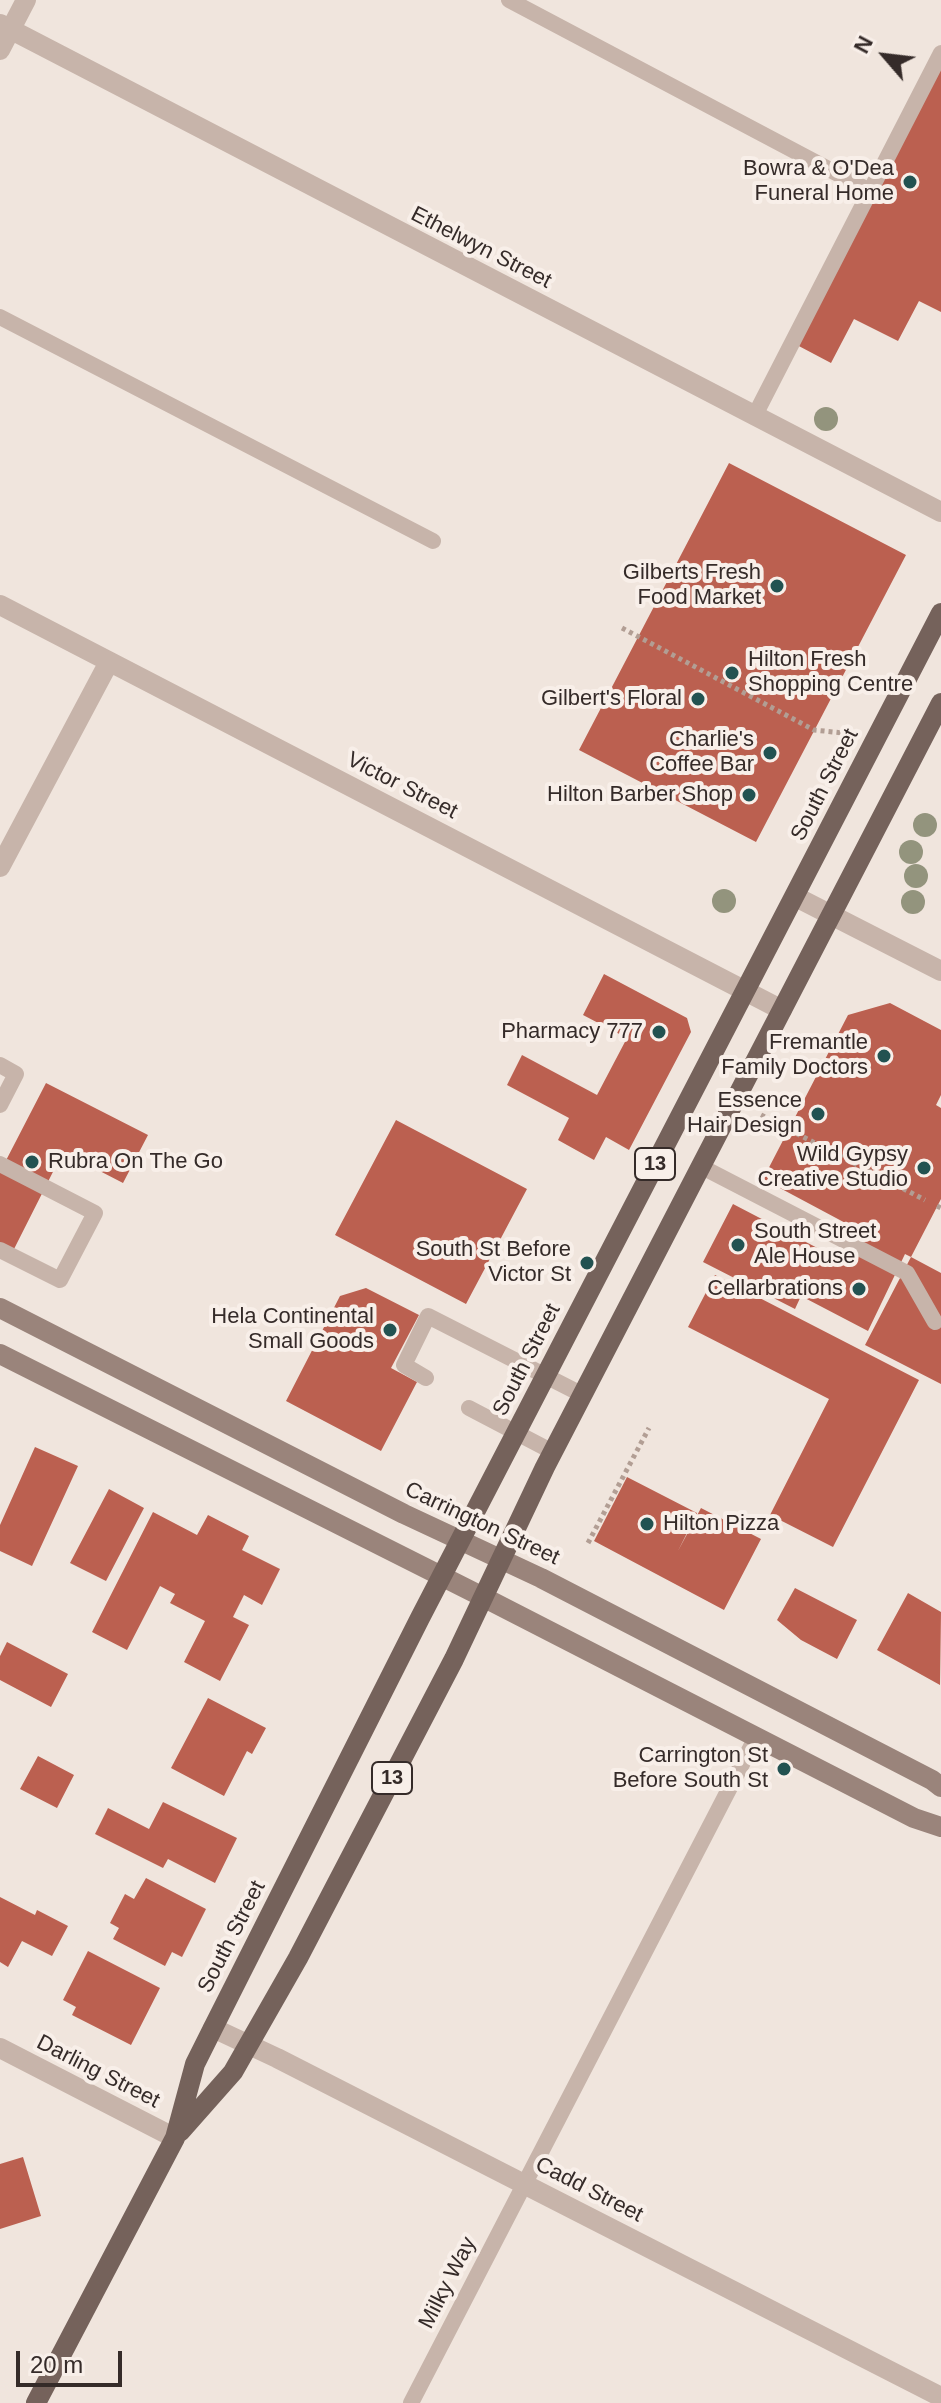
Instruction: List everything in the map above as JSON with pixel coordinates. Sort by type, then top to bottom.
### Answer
[{"type":"main road","name":"South Street","points":[[36,2403],[175,2138],[195,2064],[213,2028],[461,1539],[941,613]]},
{"type":"main road","name":"South Street","points":[[175,2138],[233,2072],[373,1816],[553,1452],[941,703]]},
{"type":"main road","name":"Carrington Street","points":[[0,1308],[390,1507],[502,1558],[941,1787]]},
{"type":"main road","points":[[0,1354],[483,1597],[755,1739],[914,1818],[941,1827]]},
{"type":"street","points":[[0,50],[5,27],[26,0]]},
{"type":"street","name":"Ethelwyn Street","points":[[5,27],[941,512]]},
{"type":"street","name":"Victor Street","points":[[0,605],[782,1010]]},
{"type":"street","points":[[0,867],[109,662]]},
{"type":"street","points":[[796,897],[941,971]]},
{"type":"street","name":"Cadd Street","points":[[213,2028],[941,2397]]},
{"type":"street","name":"Darling Street","points":[[0,2048],[175,2138]]},
{"type":"lane","points":[[509,0],[870,191]]},
{"type":"lane","points":[[754,417],[941,53]]},
{"type":"lane","points":[[0,317],[433,541]]},
{"type":"lane","points":[[0,1065],[16,1074],[0,1105]]},
{"type":"lane","points":[[0,1164],[95,1213],[60,1280],[0,1250]]},
{"type":"lane","points":[[702,1167],[907,1273],[935,1322]]},
{"type":"lane","points":[[426,1378],[404,1365],[428,1316],[583,1395]]},
{"type":"lane","points":[[469,1408],[553,1452]]},
{"type":"lane","name":"Milky Way","points":[[411,2403],[755,1739]]},
{"type":"path","points":[[622,628],[814,730],[843,733]]},
{"type":"path","points":[[761,1115],[925,1200]]},
{"type":"path","points":[[588,1543],[649,1428]]},
{"type":"building","name":"Bowra & O'Dea Funeral Home","points":[[941,64],[941,312],[919,301],[898,341],[854,319],[831,363],[795,344]]},
{"type":"building","name":"Hilton Fresh Shopping Centre","points":[[729,463],[906,555],[756,842],[579,750]]},
{"type":"building","points":[[604,974],[687,1018],[691,1032],[629,1150],[606,1137],[594,1160],[558,1140],[569,1118],[507,1085],[522,1055],[597,1095],[627,1038],[583,1015]]},
{"type":"building","points":[[890,1003],[941,1030],[941,1095],[936,1105],[941,1108],[941,1199],[911,1257],[905,1254],[868,1331],[801,1296],[795,1309],[703,1262],[733,1204],[850,1265],[866,1234],[763,1179],[848,1015]]},
{"type":"building","name":"Rubra On The Go","points":[[46,1083],[148,1135],[123,1183],[63,1152],[12,1253],[0,1247],[0,1172]]},
{"type":"building","points":[[396,1120],[527,1189],[466,1304],[335,1235]]},
{"type":"building","points":[[911,1257],[941,1273],[941,1384],[865,1345]]},
{"type":"building","points":[[715,1275],[919,1380],[833,1547],[770,1515],[829,1399],[688,1327]]},
{"type":"building","points":[[366,1288],[419,1315],[391,1368],[417,1382],[381,1451],[286,1401],[340,1296]]},
{"type":"building","points":[[35,1447],[78,1466],[32,1566],[0,1551],[0,1525]]},
{"type":"building","points":[[627,1477],[697,1513],[678,1551],[701,1508],[761,1539],[724,1610],[594,1541]]},
{"type":"building","points":[[109,1489],[144,1508],[106,1581],[70,1563]]},
{"type":"building","points":[[153,1512],[197,1535],[208,1515],[249,1536],[242,1550],[280,1569],[262,1605],[244,1595],[233,1617],[249,1625],[220,1681],[184,1662],[205,1621],[170,1603],[175,1594],[160,1586],[127,1650],[92,1632]]},
{"type":"building","points":[[795,1588],[857,1620],[837,1659],[801,1640],[777,1620]]},
{"type":"building","points":[[908,1593],[941,1612],[940,1685],[877,1650]]},
{"type":"building","points":[[7,1642],[68,1674],[51,1707],[0,1680],[0,1656]]},
{"type":"building","points":[[208,1698],[266,1728],[252,1754],[247,1751],[224,1796],[171,1768]]},
{"type":"building","points":[[38,1756],[74,1775],[57,1808],[20,1789]]},
{"type":"building","points":[[163,1802],[237,1838],[215,1883],[168,1859],[163,1868],[95,1834],[108,1808],[149,1829]]},
{"type":"building","points":[[146,1878],[206,1909],[182,1957],[172,1952],[165,1966],[113,1939],[119,1928],[110,1923],[125,1894],[134,1899]]},
{"type":"building","points":[[0,1897],[35,1915],[37,1910],[68,1926],[52,1956],[22,1941],[8,1967],[0,1962]]},
{"type":"building","points":[[88,1951],[160,1988],[131,2045],[72,2015],[76,2007],[63,2000]]},
{"type":"building","points":[[23,2157],[41,2216],[0,2229],[0,2164]]},
{"type":"place","name":"Bowra & O'Dea Funeral Home","points":[[910,182]]},
{"type":"place","name":"Gilberts Fresh Food Market","points":[[777,586]]},
{"type":"place","name":"Hilton Fresh Shopping Centre","points":[[732,673]]},
{"type":"place","name":"Gilbert's Floral","points":[[698,699]]},
{"type":"place","name":"Charlie's Coffee Bar","points":[[770,753]]},
{"type":"place","name":"Hilton Barber Shop","points":[[749,795]]},
{"type":"place","name":"Pharmacy 777","points":[[659,1032]]},
{"type":"place","name":"Fremantle Family Doctors","points":[[884,1056]]},
{"type":"place","name":"Essence Hair Design","points":[[818,1114]]},
{"type":"place","name":"Rubra On The Go","points":[[32,1162]]},
{"type":"place","name":"Wild Gypsy Creative Studio","points":[[924,1168]]},
{"type":"place","name":"South Street Ale House","points":[[738,1245]]},
{"type":"place","name":"South St Before Victor St","points":[[587,1263]]},
{"type":"place","name":"Cellarbrations","points":[[859,1289]]},
{"type":"place","name":"Hela Continental Small Goods","points":[[390,1330]]},
{"type":"place","name":"Hilton Pizza","points":[[647,1524]]},
{"type":"place","name":"Carrington St Before South St","points":[[784,1769]]}]
